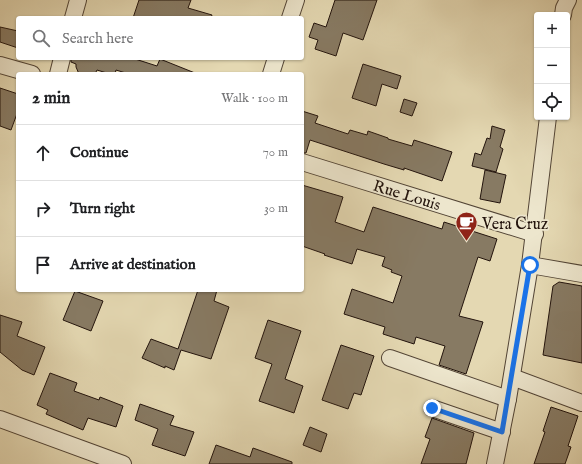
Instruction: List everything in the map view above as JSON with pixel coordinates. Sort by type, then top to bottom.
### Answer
[{"type":"street","points":[[74,16],[78,0]]},
{"type":"street","points":[[291,16],[296,0]]},
{"type":"street","points":[[556,12],[558,0]]},
{"type":"street","points":[[563,12],[568,0]]},
{"type":"street","points":[[58,72],[62,60]]},
{"type":"street","points":[[272,72],[275,60]]},
{"type":"street","points":[[0,65],[25,72]]},
{"type":"street","points":[[495,464],[512,377],[530,265],[548,120]]},
{"type":"street","name":"Rue Louis","points":[[304,163],[534,234]]},
{"type":"street","points":[[530,265],[582,274]]},
{"type":"street","points":[[390,358],[508,399]]},
{"type":"street","points":[[512,377],[582,403]]},
{"type":"street","points":[[432,408],[502,432]]},
{"type":"street","points":[[0,419],[123,464]]},
{"type":"building","points":[[139,0],[191,0],[188,8],[212,15],[212,16],[134,16]]},
{"type":"building","points":[[335,0],[377,0],[363,40],[343,33],[336,56],[315,49],[318,40],[309,37],[314,23],[326,27]]},
{"type":"building","points":[[0,27],[16,31],[16,47],[0,42]]},
{"type":"building","points":[[71,60],[138,60],[157,66],[160,60],[162,60],[192,72],[122,72],[116,70],[116,72],[104,72],[97,70],[96,72],[78,72],[76,64],[71,62]]},
{"type":"building","points":[[363,64],[401,76],[397,89],[382,84],[376,106],[352,98]]},
{"type":"building","points":[[0,88],[16,93],[16,116],[11,130],[0,126]]},
{"type":"building","points":[[404,99],[417,103],[412,116],[400,112]]},
{"type":"building","points":[[304,112],[318,116],[315,123],[348,134],[350,130],[367,135],[368,131],[412,146],[414,140],[452,152],[442,181],[310,140],[306,153],[304,153]]},
{"type":"building","points":[[492,126],[505,130],[500,147],[503,149],[496,172],[472,166],[475,153],[481,155],[487,138],[490,139]]},
{"type":"building","points":[[485,170],[506,175],[500,203],[480,199]]},
{"type":"building","points":[[304,186],[343,197],[335,222],[364,232],[373,207],[442,229],[444,222],[497,239],[490,261],[478,257],[459,316],[483,322],[466,374],[439,365],[445,346],[416,337],[414,344],[383,334],[385,327],[344,314],[352,289],[393,303],[402,276],[391,272],[392,270],[382,266],[385,257],[357,249],[352,264],[324,255],[325,254],[304,247]]},
{"type":"building","points":[[559,282],[582,286],[582,363],[543,355],[553,286]]},
{"type":"building","points":[[75,292],[103,301],[91,331],[63,320]]},
{"type":"building","points":[[197,292],[216,292],[214,301],[229,307],[211,359],[181,350],[174,370],[165,366],[165,368],[142,358],[151,339],[178,349]]},
{"type":"building","points":[[0,315],[22,322],[17,336],[45,347],[34,375],[22,370],[0,352]]},
{"type":"building","points":[[268,320],[301,331],[285,379],[303,386],[294,413],[259,401],[272,364],[255,358]]},
{"type":"building","points":[[341,345],[374,356],[361,395],[354,393],[348,409],[322,400]]},
{"type":"building","points":[[50,373],[77,383],[74,391],[99,400],[100,397],[123,406],[116,427],[88,418],[83,430],[46,414],[48,410],[37,405]]},
{"type":"building","points":[[140,404],[174,416],[170,425],[194,432],[185,456],[152,445],[158,429],[135,420]]},
{"type":"building","points":[[551,407],[578,416],[568,446],[571,447],[565,464],[534,464],[545,432],[543,431]]},
{"type":"building","points":[[432,418],[474,433],[466,464],[421,464],[430,439],[425,437]]},
{"type":"building","points":[[310,427],[327,434],[321,452],[303,445]]},
{"type":"building","points":[[216,445],[250,457],[253,448],[292,462],[292,464],[209,464]]},
{"type":"place","name":"Vera Cruz","points":[[466,242]]},
{"type":"route","points":[[432,408],[502,432],[530,265]]}]
